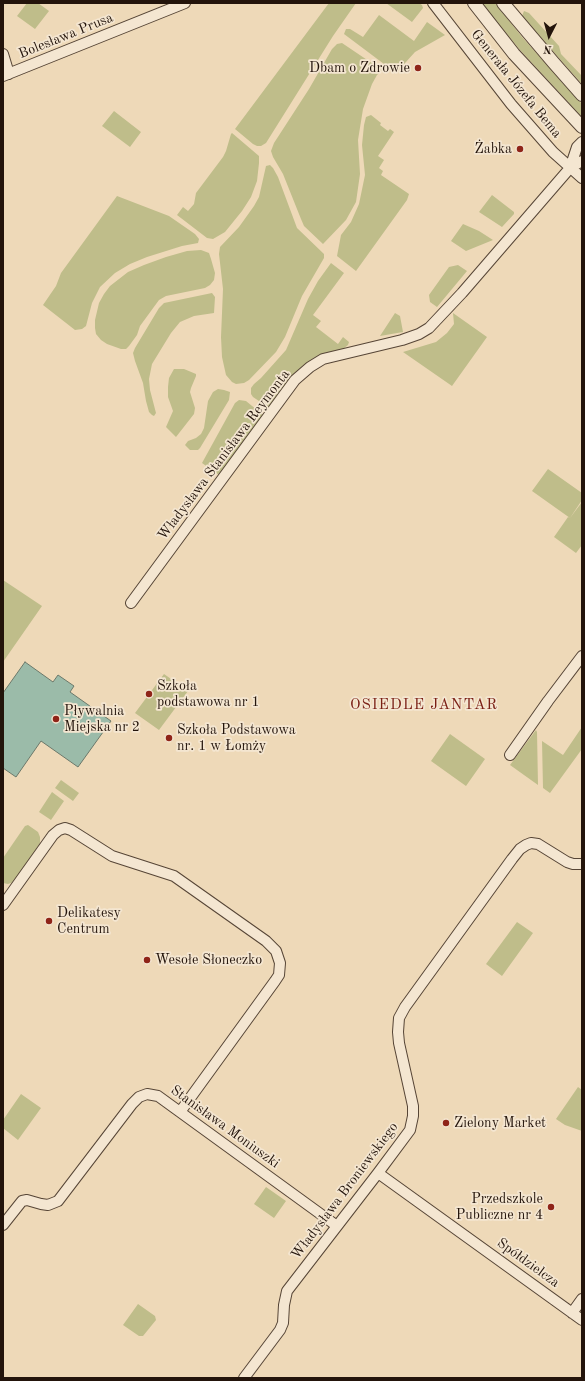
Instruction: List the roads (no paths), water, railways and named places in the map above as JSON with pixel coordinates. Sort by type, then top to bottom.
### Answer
[{"type":"street","name":"Bolesława Prusa","points":[[6,75],[185,3]]},
{"type":"street","name":"Generała Józefa Bema","points":[[433,3],[511,104],[553,152],[582,178]]},
{"type":"street","points":[[474,3],[514,54],[582,127]]},
{"type":"street","points":[[503,3],[582,95]]},
{"type":"street","points":[[3,54],[6,75]]},
{"type":"street","name":"Władysława Stanisława Reymonta","points":[[570,168],[577,147],[582,142]]},
{"type":"street","name":"Władysława Stanisława Reymonta","points":[[131,603],[295,380],[310,367],[323,359],[402,340],[419,334],[429,328],[462,293],[570,168],[582,161]]},
{"type":"street","points":[[510,755],[582,656]]},
{"type":"street","points":[[3,905],[53,835],[58,830],[65,828],[71,830],[112,856],[174,876],[266,941],[276,951],[280,963],[280,970],[275,981],[180,1112]]},
{"type":"street","name":"Władysława Broniewskiego","points":[[244,1378],[280,1330],[283,1323],[284,1305],[287,1291],[410,1130],[413,1116],[413,1106],[399,1043],[398,1032],[399,1018],[405,1006],[520,849],[532,843],[538,844],[567,862],[582,864]]},
{"type":"street","name":"Stanisława Moniuszki","points":[[3,1225],[22,1201],[27,1200],[48,1205],[58,1201],[139,1097],[147,1094],[156,1095],[337,1226]]},
{"type":"street","name":"Spółdzielcza","points":[[378,1173],[582,1320]]},
{"type":"street","points":[[572,1313],[582,1299]]},
{"type":"place","name":"Dbam o Zdrowie","points":[[418,68]]},
{"type":"place","name":"Żabka","points":[[520,149]]},
{"type":"place","name":"Szkoła podstawowa nr 1","points":[[149,694]]},
{"type":"place","name":"Pływalnia Miejska nr 2","points":[[56,719]]},
{"type":"place","name":"Szkoła Podstawowa nr. 1 w Łomży","points":[[169,738]]},
{"type":"place","name":"Delikatesy Centrum","points":[[49,921]]},
{"type":"place","name":"Wesołe Słoneczko","points":[[147,960]]},
{"type":"place","name":"Zielony Market","points":[[446,1123]]},
{"type":"place","name":"Przedszkole Publiczne nr 4","points":[[551,1207]]},
{"type":"district","name":"OSIEDLE JANTAR","points":[[424,705]]}]
